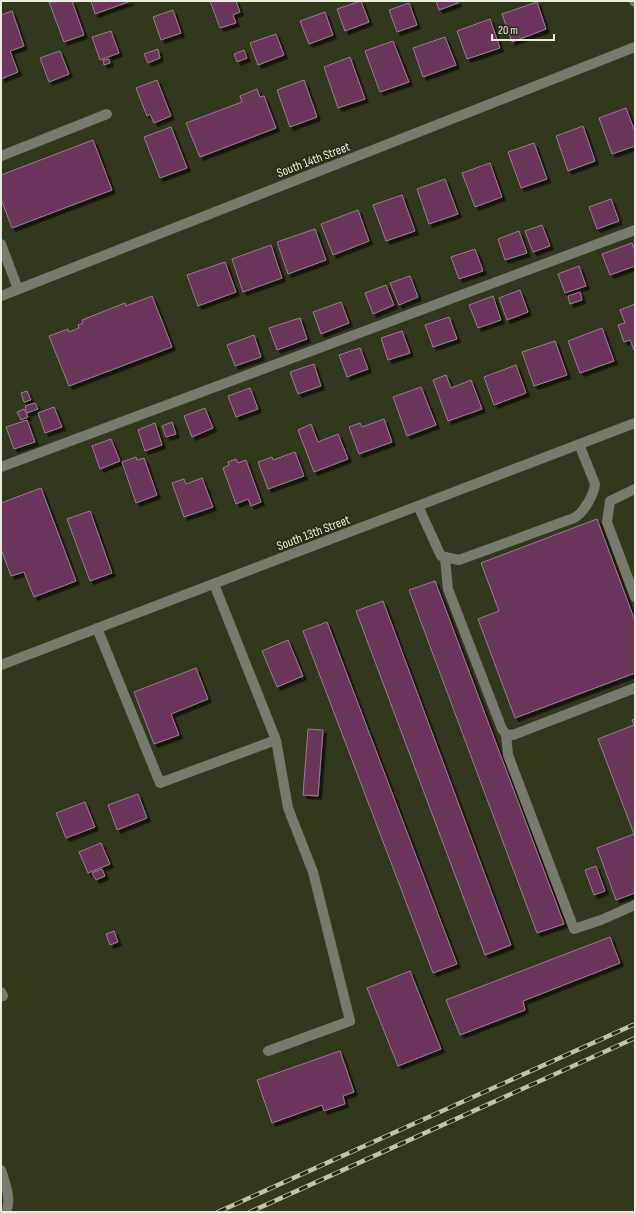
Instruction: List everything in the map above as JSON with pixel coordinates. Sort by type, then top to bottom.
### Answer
[{"type":"street","name":"South 14th Street","points":[[1,296],[635,47]]},
{"type":"street","points":[[1,156],[107,114]]},
{"type":"street","points":[[1,467],[635,230]]},
{"type":"street","points":[[1,244],[18,289]]},
{"type":"street","name":"South 13th Street","points":[[1,665],[635,423]]},
{"type":"street","points":[[418,506],[441,556],[459,560],[574,518],[579,515],[594,490],[594,484],[579,444]]},
{"type":"street","points":[[610,501],[635,489]]},
{"type":"street","points":[[594,490],[610,501]]},
{"type":"street","points":[[610,501],[607,522],[635,597]]},
{"type":"street","points":[[445,558],[448,589],[502,729],[506,734],[508,755],[574,929],[635,905]]},
{"type":"street","points":[[214,584],[276,740],[288,808],[313,872],[350,1021],[268,1051]]},
{"type":"street","points":[[97,628],[160,783],[276,740]]},
{"type":"street","points":[[506,734],[512,735],[635,688]]},
{"type":"street","points":[[1,1170],[6,1185],[8,1208],[6,1212]]},
{"type":"building","points":[[72,1],[84,35],[64,42],[49,2]]},
{"type":"building","points":[[91,1],[131,1],[95,14]]},
{"type":"building","points":[[210,1],[236,1],[240,12],[233,15],[236,23],[220,28]]},
{"type":"building","points":[[361,1],[369,22],[345,31],[337,9]]},
{"type":"building","points":[[436,1],[458,1],[458,3],[439,10]]},
{"type":"building","points":[[537,2],[546,29],[512,42],[502,14]]},
{"type":"building","points":[[409,3],[417,25],[397,32],[389,10]]},
{"type":"building","points":[[173,10],[181,33],[161,40],[153,17]]},
{"type":"building","points":[[12,11],[24,46],[10,51],[18,72],[1,79],[1,15]]},
{"type":"building","points":[[325,12],[333,35],[309,44],[300,21]]},
{"type":"building","points":[[490,19],[500,48],[467,59],[457,31]]},
{"type":"building","points":[[111,31],[119,53],[100,60],[92,37]]},
{"type":"building","points":[[276,34],[284,55],[258,65],[250,43]]},
{"type":"building","points":[[445,37],[456,65],[423,77],[413,48]]},
{"type":"building","points":[[393,41],[409,82],[380,92],[365,51]]},
{"type":"building","points":[[158,49],[160,58],[148,63],[144,54]]},
{"type":"building","points":[[244,50],[247,58],[237,62],[234,54]]},
{"type":"building","points":[[60,51],[69,74],[49,82],[40,58]]},
{"type":"building","points":[[350,57],[365,99],[338,108],[324,67]]},
{"type":"building","points":[[109,59],[110,63],[104,65],[103,60]]},
{"type":"building","points":[[157,80],[171,116],[154,123],[150,114],[147,116],[136,88]]},
{"type":"building","points":[[304,80],[317,117],[290,127],[277,90]]},
{"type":"building","points":[[257,89],[260,97],[264,96],[276,128],[200,157],[186,123],[242,102],[240,96]]},
{"type":"building","points":[[626,108],[635,132],[635,146],[612,154],[599,118]]},
{"type":"building","points":[[583,126],[595,161],[568,171],[556,136]]},
{"type":"building","points":[[171,127],[187,168],[160,178],[144,137]]},
{"type":"building","points":[[93,140],[112,190],[12,228],[1,199],[1,175]]},
{"type":"building","points":[[534,143],[547,179],[521,188],[508,152]]},
{"type":"building","points":[[490,163],[502,197],[475,207],[462,173]]},
{"type":"building","points":[[445,179],[458,214],[429,224],[417,189]]},
{"type":"building","points":[[402,195],[415,231],[386,241],[373,205]]},
{"type":"building","points":[[611,199],[619,221],[597,229],[589,207]]},
{"type":"building","points":[[358,210],[369,241],[333,255],[321,224]]},
{"type":"building","points":[[542,225],[550,246],[533,252],[525,231]]},
{"type":"building","points":[[315,229],[326,260],[288,274],[277,242]]},
{"type":"building","points":[[519,231],[527,253],[505,260],[498,239]]},
{"type":"building","points":[[632,243],[635,251],[635,266],[610,275],[602,254]]},
{"type":"building","points":[[271,245],[282,278],[243,292],[232,259]]},
{"type":"building","points":[[475,249],[483,271],[459,279],[451,257]]},
{"type":"building","points":[[225,262],[236,292],[198,306],[187,275]]},
{"type":"building","points":[[579,266],[586,286],[565,293],[558,274]]},
{"type":"building","points":[[410,276],[418,297],[399,305],[390,283]]},
{"type":"building","points":[[386,285],[394,305],[373,314],[365,293]]},
{"type":"building","points":[[520,290],[528,312],[507,320],[499,298]]},
{"type":"building","points":[[580,292],[582,300],[570,304],[568,296]]},
{"type":"building","points":[[152,296],[172,347],[69,386],[49,336],[68,329],[69,332],[79,328],[78,325],[83,323],[82,320],[125,303],[126,306]]},
{"type":"building","points":[[493,296],[501,320],[478,328],[469,305]]},
{"type":"building","points":[[341,302],[349,323],[321,334],[313,312]]},
{"type":"building","points":[[635,304],[635,352],[630,340],[624,342],[618,325],[625,323],[620,310]]},
{"type":"building","points":[[449,317],[457,339],[433,347],[425,325]]},
{"type":"building","points":[[300,318],[307,339],[277,350],[269,328]]},
{"type":"building","points":[[602,328],[614,361],[580,373],[568,341]]},
{"type":"building","points":[[402,331],[410,353],[388,360],[381,338]]},
{"type":"building","points":[[254,335],[261,357],[235,366],[227,345]]},
{"type":"building","points":[[555,341],[567,375],[534,386],[522,352]]},
{"type":"building","points":[[360,348],[368,369],[347,377],[339,355]]},
{"type":"building","points":[[314,364],[321,386],[298,394],[290,372]]},
{"type":"building","points":[[516,365],[526,393],[494,405],[484,377]]},
{"type":"building","points":[[446,375],[451,388],[471,380],[482,409],[448,421],[433,380]]},
{"type":"building","points":[[421,387],[436,425],[407,436],[393,397]]},
{"type":"building","points":[[250,388],[258,409],[236,417],[228,396]]},
{"type":"building","points":[[27,391],[31,400],[24,402],[21,393]]},
{"type":"building","points":[[35,403],[38,409],[27,413],[25,406]]},
{"type":"building","points":[[54,407],[62,427],[45,433],[38,413]]},
{"type":"building","points":[[205,408],[213,428],[192,437],[184,416]]},
{"type":"building","points":[[24,409],[28,417],[21,420],[17,412]]},
{"type":"building","points":[[384,419],[392,442],[359,454],[349,427],[360,423],[362,427]]},
{"type":"building","points":[[27,420],[35,442],[14,449],[6,427]]},
{"type":"building","points":[[172,422],[176,434],[166,437],[162,426]]},
{"type":"building","points":[[155,423],[162,445],[145,451],[138,430]]},
{"type":"building","points":[[311,424],[318,442],[338,434],[348,459],[314,472],[298,430]]},
{"type":"building","points":[[111,439],[120,461],[100,469],[92,446]]},
{"type":"building","points":[[295,452],[304,476],[268,489],[258,462],[272,457],[273,460]]},
{"type":"building","points":[[136,457],[137,460],[144,458],[157,495],[136,503],[122,462]]},
{"type":"building","points":[[236,459],[238,463],[246,460],[261,502],[251,506],[248,499],[236,504],[223,468],[229,465],[228,462]]},
{"type":"building","points":[[202,478],[213,507],[184,517],[172,483],[184,479],[186,484]]},
{"type":"building","points":[[41,488],[76,581],[34,597],[24,572],[11,576],[1,549],[1,503]]},
{"type":"building","points":[[90,511],[112,573],[90,581],[67,519]]},
{"type":"building","points":[[597,519],[635,621],[635,673],[515,718],[478,619],[499,611],[481,563]]},
{"type":"building","points":[[435,581],[564,924],[537,933],[409,590]]},
{"type":"building","points":[[383,601],[511,945],[485,955],[356,611]]},
{"type":"building","points":[[327,622],[457,964],[433,973],[303,631]]},
{"type":"building","points":[[288,640],[303,676],[277,687],[262,651]]},
{"type":"building","points":[[196,668],[208,699],[171,714],[179,735],[154,744],[134,692]]},
{"type":"building","points":[[635,719],[635,893],[616,900],[597,848],[634,834],[598,739],[634,725],[632,720]]},
{"type":"building","points":[[308,729],[323,730],[318,796],[303,795]]},
{"type":"building","points":[[138,794],[147,818],[117,830],[108,805]]},
{"type":"building","points":[[85,802],[95,827],[66,838],[56,813]]},
{"type":"building","points":[[101,843],[110,864],[88,873],[79,852]]},
{"type":"building","points":[[596,866],[605,891],[594,895],[585,870]]},
{"type":"building","points":[[102,869],[105,876],[96,880],[92,873]]},
{"type":"building","points":[[114,931],[118,942],[110,945],[106,934]]},
{"type":"building","points":[[610,937],[620,963],[523,1001],[525,1010],[460,1035],[446,1000]]},
{"type":"building","points":[[410,971],[441,1049],[398,1066],[367,988]]},
{"type":"building","points":[[340,1051],[354,1092],[343,1096],[345,1104],[324,1111],[322,1105],[272,1123],[257,1080]]},
{"type":"railway","points":[[218,1212],[635,1024]]},
{"type":"railway","points":[[250,1212],[635,1038]]}]
